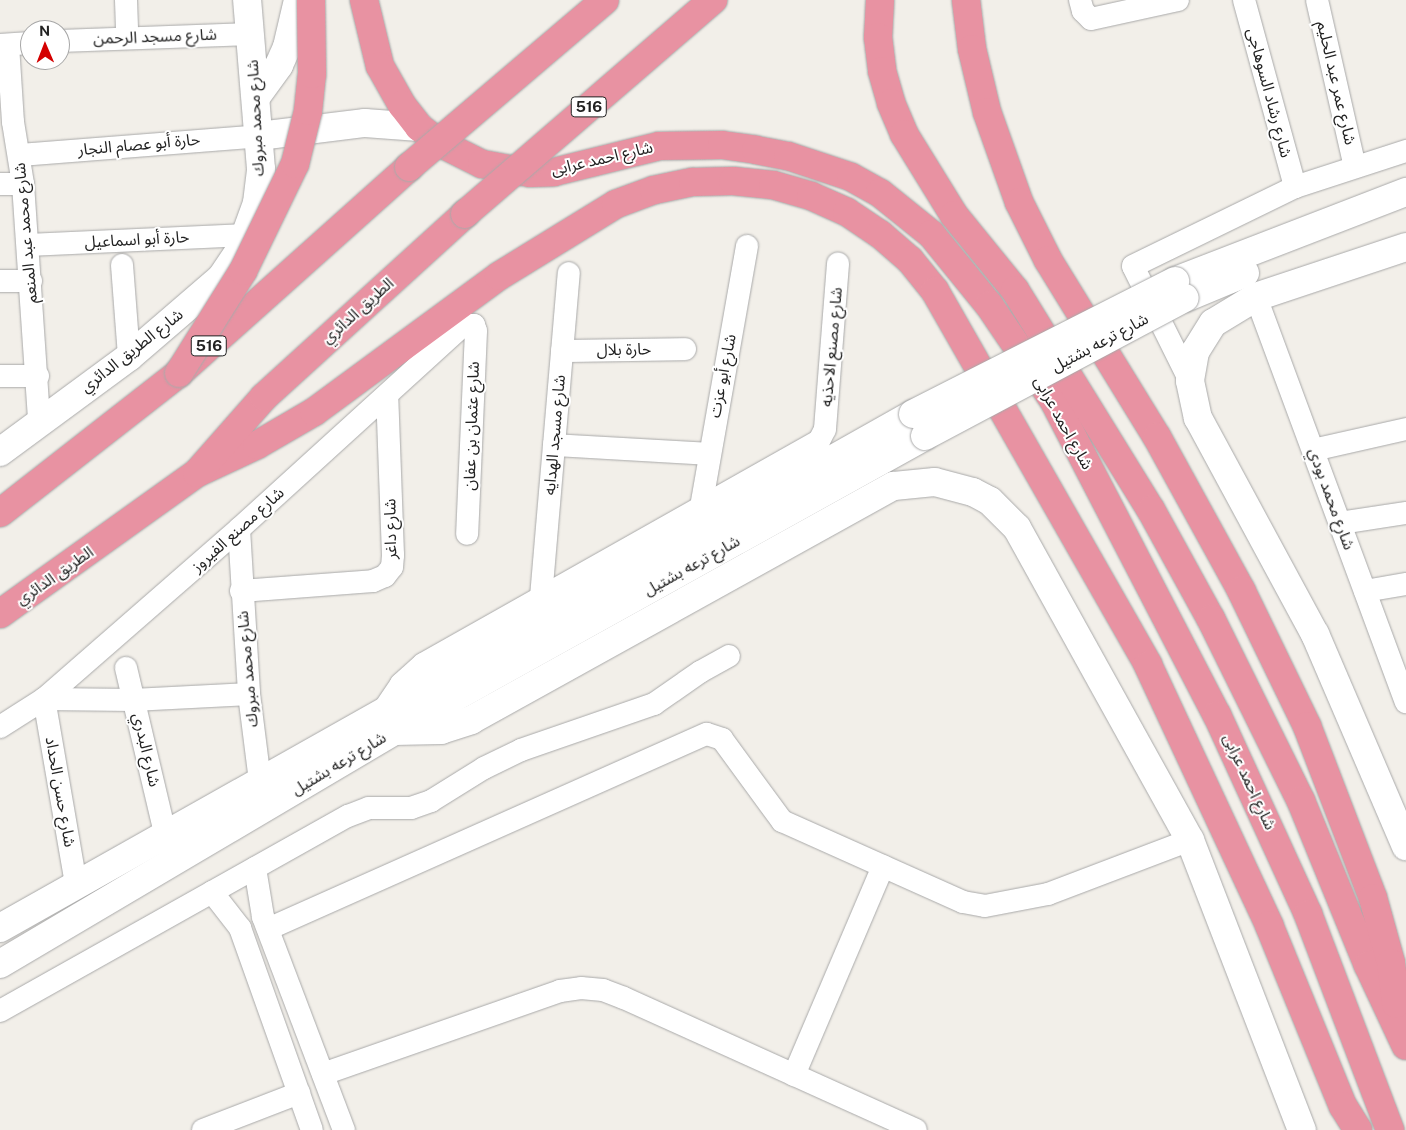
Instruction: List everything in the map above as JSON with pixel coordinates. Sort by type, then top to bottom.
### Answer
[{"type":"highway","points":[[179,373],[243,271],[295,164],[303,138],[312,74],[311,0]]},
{"type":"highway","name":"شارع احمد عرابى","points":[[364,0],[380,66],[390,88],[419,127],[459,155],[482,164],[530,173],[578,167],[630,152],[688,144],[722,145],[788,156],[851,177],[880,192],[931,234],[989,305],[1054,401],[1217,715],[1308,914],[1390,1130]]},
{"type":"highway","name":"516","points":[[0,513],[179,373],[409,167],[605,0]]},
{"type":"highway","name":"الطريق الدائري","points":[[0,614],[198,473],[264,397],[465,214],[713,0]]},
{"type":"highway","name":"شارع احمد عرابى","points":[[880,0],[878,37],[891,103],[904,134],[954,215],[1015,290],[1076,384],[1198,594],[1302,801],[1368,965],[1403,1038]]},
{"type":"highway","points":[[966,0],[972,49],[987,112],[1023,210],[1048,260],[1166,454],[1241,590],[1307,726],[1373,898],[1391,963],[1403,1038]]},
{"type":"highway","points":[[198,473],[243,453],[314,412],[499,276],[616,204],[654,190],[693,182],[733,181],[782,188],[847,212],[880,234],[910,260],[935,291],[1148,665],[1269,925],[1342,1106],[1358,1130]]},
{"type":"street","points":[[126,0],[127,36]]},
{"type":"street","name":"شارع محمد مبروك","points":[[247,0],[261,169],[256,203],[247,235]]},
{"type":"street","points":[[256,97],[279,65],[287,47],[298,0]]},
{"type":"street","points":[[1080,0],[1086,16],[1097,19],[1178,0]]},
{"type":"street","name":"شارع رشاد السوهاجى","points":[[1244,0],[1295,187]]},
{"type":"street","name":"شارع عمر عبد الحليم","points":[[1317,0],[1355,167]]},
{"type":"street","name":"شارع مسجد الرحمن","points":[[70,40],[127,36],[251,34]]},
{"type":"street","points":[[4,45],[20,44]]},
{"type":"street","name":"شارع محمد عبد المنعم","points":[[4,45],[13,122],[20,155],[23,184],[38,376],[39,421]]},
{"type":"street","points":[[259,136],[365,123],[419,127]]},
{"type":"street","name":"حارة أبو عصام النجار","points":[[20,155],[259,136]]},
{"type":"street","points":[[1406,151],[1295,187],[1133,266],[1190,381],[1198,418],[1315,634],[1406,846]]},
{"type":"street","points":[[0,184],[23,184]]},
{"type":"street","name":"شارع ترعه بشتيل","points":[[0,926],[260,780],[390,720],[919,425],[1180,290],[1406,192]]},
{"type":"street","name":"شارع ترعه بشتيل","points":[[1180,290],[1406,211]]},
{"type":"street","name":"حارة أبو اسماعيل","points":[[28,245],[247,235]]},
{"type":"street","name":"شارع الطريق الدائري","points":[[0,452],[39,421],[129,357],[221,278],[247,235]]},
{"type":"street","name":"شارع أبو عزت","points":[[701,506],[747,246]]},
{"type":"street","points":[[1190,381],[1195,352],[1213,323],[1256,297],[1406,247]]},
{"type":"street","name":"شارع مصنع الاحذيه","points":[[825,429],[838,264]]},
{"type":"street","points":[[122,265],[129,357]]},
{"type":"street","name":"شارع مسجد الهدايه","points":[[541,597],[569,273]]},
{"type":"street","points":[[0,282],[31,281]]},
{"type":"street","name":"شارع محمد بودي","points":[[1256,297],[1365,591],[1404,689]]},
{"type":"street","name":"شارع مصنع الفيروز","points":[[0,727],[44,699],[239,529],[460,328],[468,325]]},
{"type":"street","name":"شارع عثمان بن عفان","points":[[467,534],[476,331],[474,325],[468,325]]},
{"type":"street","name":"حارة بلال","points":[[562,351],[685,349]]},
{"type":"street","points":[[0,376],[38,376]]},
{"type":"street","name":"شارع داغر","points":[[241,591],[373,580],[386,576],[392,567],[393,555],[388,394]]},
{"type":"street","name":"شارع ترعه بشتيل","points":[[0,964],[263,808],[390,720],[401,684],[423,664],[819,441],[825,429]]},
{"type":"street","points":[[1313,450],[1406,429]]},
{"type":"street","points":[[554,445],[709,454]]},
{"type":"street","points":[[390,720],[441,730],[471,720],[875,494],[894,486],[935,482],[956,486],[990,501],[1017,528],[1190,840],[1302,1130]]},
{"type":"street","points":[[1340,523],[1406,513]]},
{"type":"street","name":"شارع محمد مبروك","points":[[239,529],[241,591],[249,694],[263,808]]},
{"type":"street","points":[[1365,591],[1406,584]]},
{"type":"street","points":[[0,1011],[358,812],[422,805],[520,750],[559,735],[636,712],[729,656]]},
{"type":"street","name":"شارع البدري","points":[[126,668],[165,834]]},
{"type":"street","points":[[44,699],[134,700],[249,694]]},
{"type":"street","name":"شارع حسن الحداد","points":[[44,699],[76,884]]},
{"type":"street","points":[[268,929],[706,734],[722,738],[782,821],[963,902],[985,906],[1048,894],[1190,840]]},
{"type":"street","points":[[794,1075],[883,866]]},
{"type":"street","points":[[255,868],[257,893],[268,929],[344,1130]]},
{"type":"street","points":[[212,892],[240,928],[312,1130]]},
{"type":"street","points":[[323,1074],[560,991],[582,988],[603,990],[624,998],[916,1130]]},
{"type":"street","points":[[203,1130],[299,1093]]}]
